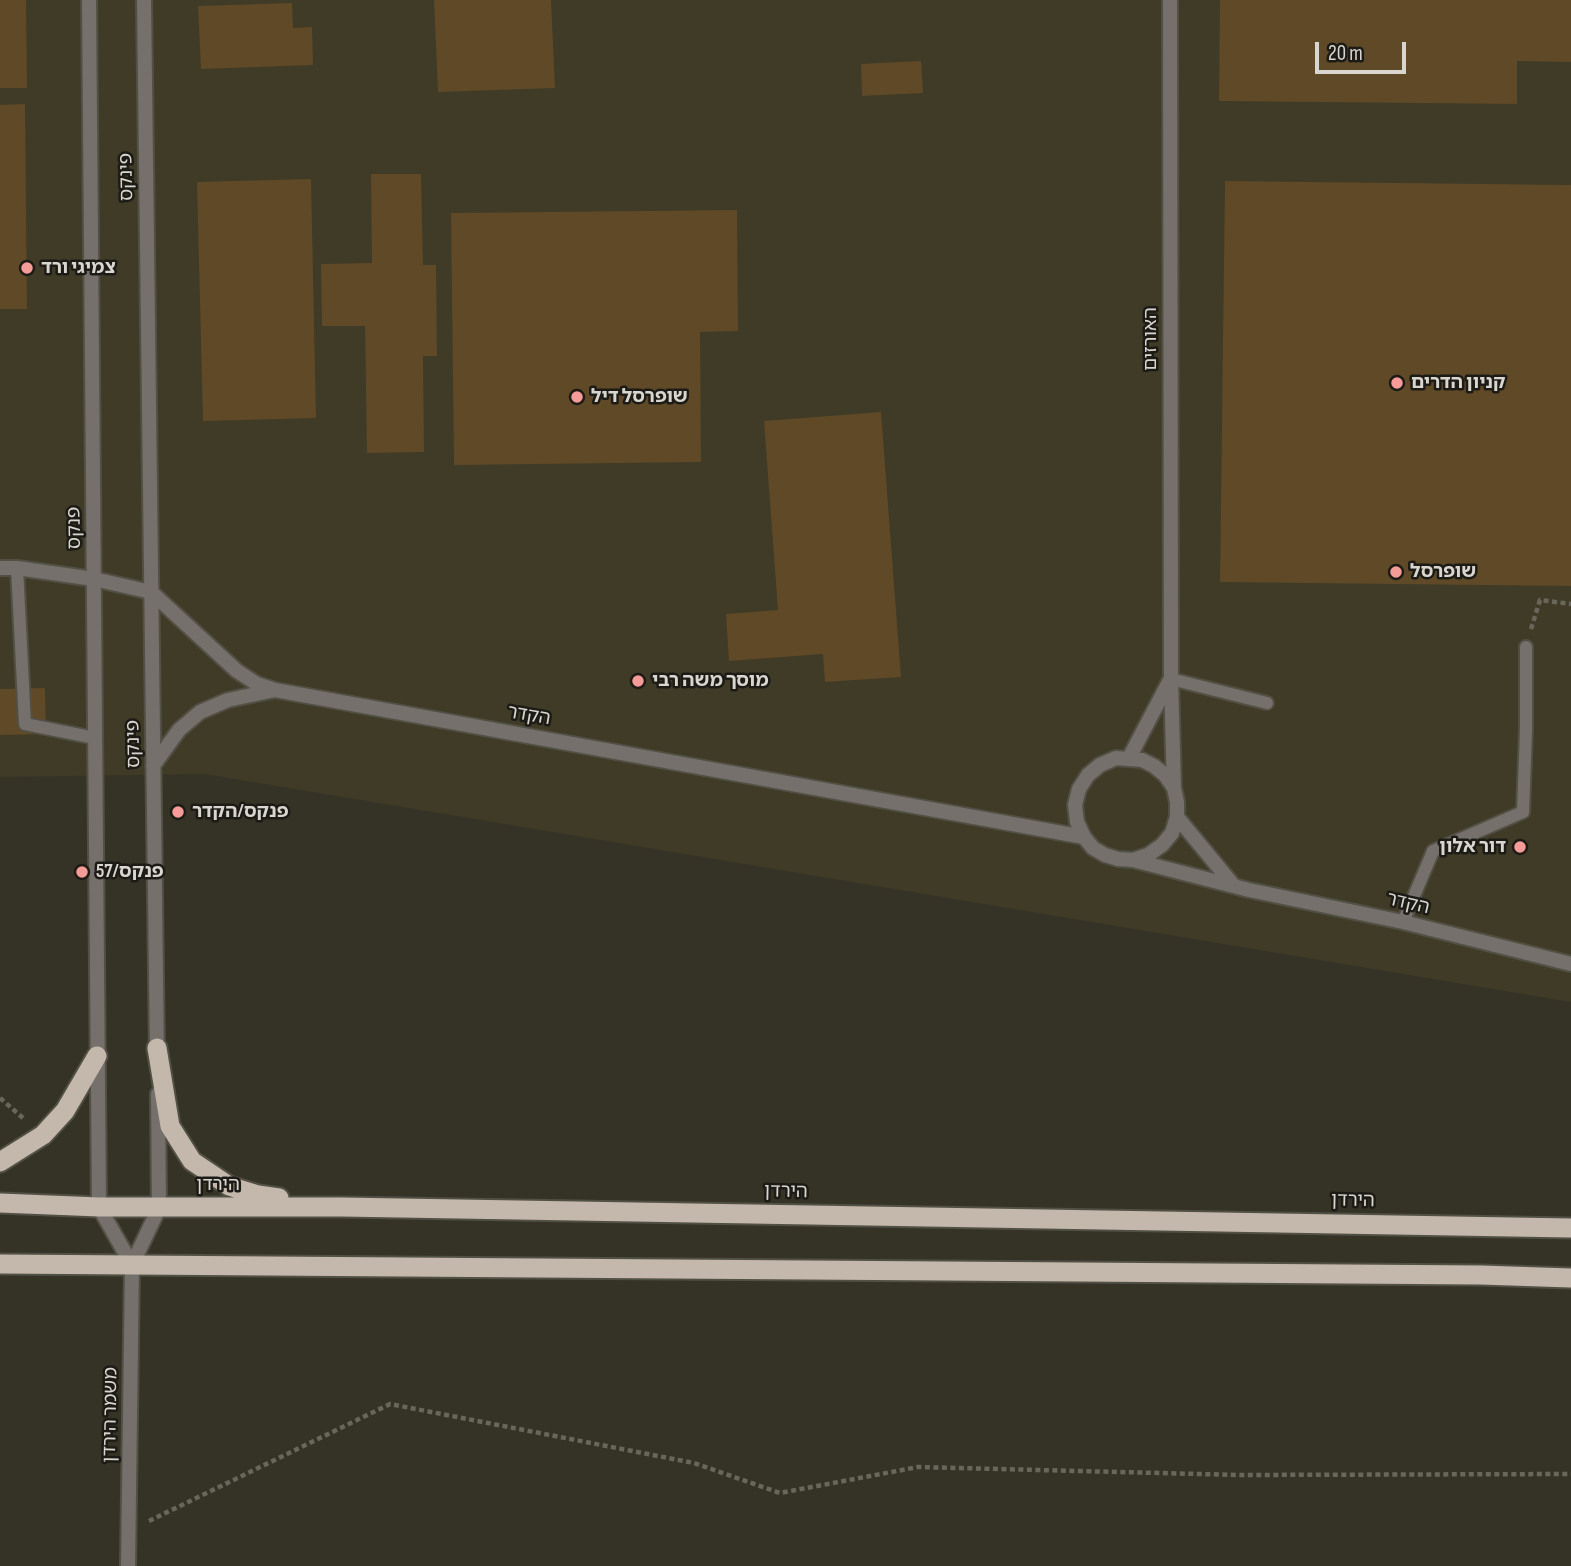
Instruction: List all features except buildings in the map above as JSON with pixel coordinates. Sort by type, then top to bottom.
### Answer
[{"type":"highway","points":[[157,1048],[170,1126],[192,1161],[229,1186],[258,1195],[342,1207]]},
{"type":"highway","points":[[0,1162],[43,1135],[65,1111],[97,1056]]},
{"type":"highway","name":"הירדן","points":[[0,1203],[159,1208],[342,1207],[1571,1228]]},
{"type":"highway","points":[[0,1264],[1481,1275],[1571,1278]]},
{"type":"street","name":"פנקס","points":[[89,0],[97,1056]]},
{"type":"street","name":"פינקס","points":[[132,1265],[159,1208],[144,0]]},
{"type":"street","name":"האורזים","points":[[1170,0],[1171,679],[1174,788]]},
{"type":"street","name":"הקדר","points":[[0,568],[94,579],[151,592],[237,671],[257,684],[275,690],[1084,837]]},
{"type":"street","name":"האורזים","points":[[1129,758],[1171,679]]},
{"type":"street","points":[[153,766],[179,730],[200,712],[228,700],[275,690]]},
{"type":"street","points":[[1116,758],[1142,760],[1154,765],[1174,788],[1177,817],[1172,833],[1149,855],[1133,860],[1105,855],[1093,848],[1077,822],[1075,805],[1079,789],[1088,775],[1100,765],[1116,758]]},
{"type":"street","points":[[1177,817],[1234,886]]},
{"type":"street","name":"הקדר","points":[[1133,860],[1571,964]]},
{"type":"street","points":[[97,1056],[99,1207],[132,1265]]},
{"type":"street","name":"משמר הירדן","points":[[128,1566],[132,1265]]},
{"type":"lane","points":[[17,568],[25,724],[95,737]]},
{"type":"lane","points":[[1403,922],[1433,851],[1523,812],[1526,647]]},
{"type":"lane","points":[[1171,679],[1267,703]]},
{"type":"path","points":[[1526,647],[1540,600],[1571,604]]},
{"type":"path","points":[[129,1532],[390,1404],[694,1463],[780,1493],[918,1467],[1240,1475],[1571,1474]]},
{"type":"shaded area","points":[[0,0],[1571,0],[1571,1002],[205,774],[0,777]]},
{"type":"place","name":"צמיגי ורד","points":[[27,268]]},
{"type":"place","name":"קניון הדרים","points":[[1397,383]]},
{"type":"place","name":"שופרסל דיל","points":[[577,397]]},
{"type":"place","name":"שופרסל","points":[[1396,572]]},
{"type":"place","name":"מוסך משה רבי","points":[[638,681]]},
{"type":"place","name":"פנקס/הקדר","points":[[178,812]]},
{"type":"place","name":"דור אלון","points":[[1520,847]]},
{"type":"place","name":"פנקס/57","points":[[82,872]]}]
